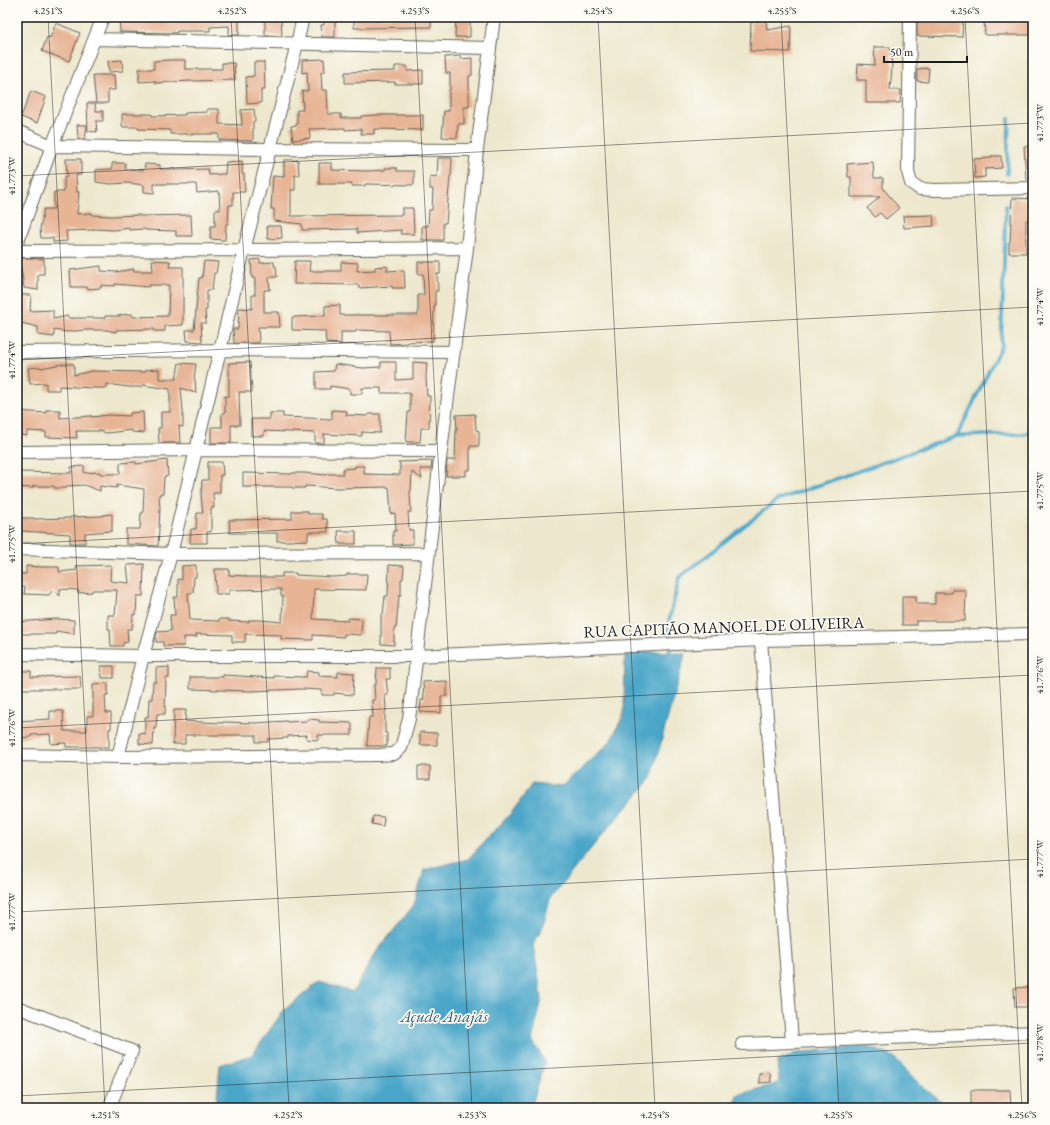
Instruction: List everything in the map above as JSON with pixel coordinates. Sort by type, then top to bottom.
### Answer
[{"type":"street","points":[[17,243],[52,146],[103,17]]},
{"type":"street","points":[[118,757],[143,656],[172,554],[219,350],[298,44],[303,17]]},
{"type":"street","points":[[17,755],[118,757],[345,756],[394,754],[401,748],[408,719],[467,248],[477,150],[494,17]]},
{"type":"street","points":[[910,17],[908,172],[911,183],[920,188],[935,190],[1033,188]]},
{"type":"street","points":[[94,40],[490,48]]},
{"type":"street","points":[[17,131],[52,146],[477,150]]},
{"type":"street","points":[[17,250],[467,248]]},
{"type":"street","points":[[17,352],[219,350],[454,352]]},
{"type":"street","points":[[17,452],[197,450],[441,451]]},
{"type":"street","points":[[17,549],[172,554],[429,553]]},
{"type":"street","name":"RUA CAPITÃO MANOEL DE OLIVEIRA","points":[[17,654],[143,656],[416,656],[761,640],[1033,634]]},
{"type":"street","points":[[761,640],[792,1041]]},
{"type":"street","points":[[17,1007],[132,1051],[110,1108]]},
{"type":"street","points":[[742,1044],[1033,1032]]},
{"type":"water","name":"Açude Anajás","points":[[625,651],[670,652],[685,654],[651,779],[597,841],[550,899],[543,926],[533,945],[542,999],[532,1040],[545,1062],[531,1108],[216,1108],[220,1065],[252,1055],[284,1010],[319,982],[353,992],[377,951],[414,905],[424,870],[468,859],[512,812],[532,784],[562,787],[610,742],[624,714]]},
{"type":"water","points":[[868,1046],[894,1057],[919,1084],[949,1108],[734,1108],[737,1095],[779,1083],[777,1062],[796,1053]]},
{"type":"building","points":[[119,17],[239,17],[239,35],[229,35],[229,26],[210,27],[210,31],[177,31],[177,33],[120,32]]},
{"type":"building","points":[[265,17],[281,17],[282,36],[265,35]]},
{"type":"building","points":[[324,17],[335,17],[335,37],[322,37],[321,25],[324,25]]},
{"type":"building","points":[[354,17],[431,17],[431,27],[354,28]]},
{"type":"building","points":[[456,17],[470,17],[470,37],[455,37]]},
{"type":"building","points":[[984,17],[1033,17],[1033,35],[985,35]]},
{"type":"building","points":[[931,19],[931,21],[963,20],[962,37],[917,36],[917,21]]},
{"type":"building","points":[[766,20],[767,30],[791,26],[790,52],[750,51],[751,22]]},
{"type":"building","points":[[56,23],[80,33],[69,61],[42,51],[47,37],[50,38]]},
{"type":"building","points":[[874,47],[890,47],[892,67],[890,90],[901,90],[900,103],[866,103],[866,80],[857,80],[858,64],[875,65]]},
{"type":"building","points":[[461,56],[461,59],[472,58],[472,75],[469,76],[469,107],[464,107],[464,124],[458,124],[457,138],[442,137],[444,111],[449,111],[450,90],[450,73],[446,73],[445,57]]},
{"type":"building","points":[[324,59],[325,72],[321,72],[322,90],[327,90],[328,114],[341,114],[341,118],[361,118],[361,116],[378,115],[423,115],[423,130],[374,129],[374,134],[361,134],[361,129],[309,129],[310,138],[293,140],[291,126],[297,125],[297,110],[303,110],[302,91],[308,91],[307,72],[302,73],[302,60]]},
{"type":"building","points":[[122,60],[123,71],[109,72],[108,61]]},
{"type":"building","points":[[185,60],[185,69],[222,69],[222,63],[234,63],[235,80],[155,83],[155,81],[139,82],[139,69],[154,69],[154,61]]},
{"type":"building","points":[[254,62],[264,62],[265,90],[261,90],[261,103],[247,104],[246,77],[254,76]]},
{"type":"building","points":[[395,66],[407,66],[407,71],[423,70],[423,84],[395,84],[395,82],[345,83],[345,72],[395,71]]},
{"type":"building","points":[[929,68],[928,82],[917,81],[917,69]]},
{"type":"building","points":[[93,75],[114,75],[115,90],[108,90],[108,103],[96,103]]},
{"type":"building","points":[[31,91],[46,97],[37,123],[21,117]]},
{"type":"building","points":[[87,103],[95,103],[96,111],[103,111],[103,121],[96,121],[97,132],[88,131]]},
{"type":"building","points":[[207,109],[219,109],[219,124],[242,125],[241,110],[254,109],[255,121],[253,122],[253,141],[219,140],[219,134],[170,134],[170,130],[122,127],[122,114],[152,114],[152,116],[185,115],[185,113],[207,112]]},
{"type":"building","points":[[77,125],[87,125],[85,139],[78,139]]},
{"type":"building","points":[[1024,146],[1033,146],[1033,179],[1026,179]]},
{"type":"building","points":[[991,156],[1001,156],[1002,168],[985,169],[985,177],[975,178],[974,159],[991,158]]},
{"type":"building","points":[[438,158],[452,158],[446,223],[443,223],[443,240],[422,240],[422,226],[428,226],[429,210],[432,210],[433,189],[430,189],[430,176],[437,177]]},
{"type":"building","points":[[66,159],[81,159],[81,175],[76,175],[77,192],[79,192],[77,214],[92,213],[92,215],[111,216],[191,215],[192,236],[176,236],[176,231],[145,229],[129,230],[129,228],[115,230],[93,229],[66,231],[67,241],[53,242],[53,238],[41,238],[40,229],[44,209],[54,209],[54,192],[64,192],[64,178],[67,177]]},
{"type":"building","points":[[284,160],[298,160],[299,175],[295,175],[295,190],[291,190],[291,216],[402,215],[402,208],[413,208],[414,234],[401,234],[401,230],[357,233],[357,229],[302,230],[302,224],[274,221],[274,209],[271,209],[273,176],[284,177]]},
{"type":"building","points":[[242,161],[242,174],[244,174],[245,192],[233,192],[233,205],[229,205],[225,240],[210,239],[211,226],[215,226],[215,210],[220,210],[219,191],[197,193],[196,184],[154,184],[154,193],[144,192],[144,185],[96,182],[96,170],[112,169],[112,163],[125,163],[125,169],[144,170],[145,164],[160,165],[160,169],[208,169],[209,175],[225,174],[226,162]]},
{"type":"building","points":[[873,162],[874,178],[883,178],[883,188],[899,208],[886,219],[880,213],[875,217],[867,208],[880,197],[851,197],[851,177],[848,177],[847,164]]},
{"type":"building","points":[[319,163],[332,163],[332,170],[368,171],[385,170],[385,168],[397,168],[397,171],[414,171],[414,185],[365,184],[365,186],[352,186],[352,184],[319,184]]},
{"type":"building","points":[[1012,198],[1033,199],[1033,220],[1026,220],[1026,253],[1009,253]]},
{"type":"building","points":[[933,215],[934,226],[904,228],[903,216]]},
{"type":"building","points":[[267,226],[281,226],[282,238],[268,239]]},
{"type":"building","points":[[21,258],[44,259],[44,274],[38,274],[38,290],[24,288],[21,268],[17,268]]},
{"type":"building","points":[[260,259],[260,263],[274,262],[274,266],[276,266],[277,277],[269,277],[270,290],[264,290],[264,312],[279,312],[280,327],[258,327],[259,343],[234,343],[233,329],[238,329],[239,308],[252,309],[252,295],[255,295],[255,278],[252,278],[251,260]]},
{"type":"building","points":[[152,260],[170,261],[169,267],[183,267],[183,325],[165,326],[165,331],[154,331],[154,329],[116,330],[116,332],[106,330],[67,332],[54,330],[54,337],[38,335],[38,327],[17,322],[17,295],[31,295],[30,311],[53,310],[53,319],[68,316],[68,318],[105,318],[105,316],[132,314],[133,317],[168,316],[169,285],[149,285],[149,287],[115,284],[115,286],[101,285],[101,288],[87,289],[87,287],[71,287],[70,270],[101,266],[101,271],[116,272],[134,269],[133,271],[153,271]]},
{"type":"building","points":[[204,261],[218,262],[216,273],[214,273],[212,290],[207,290],[207,310],[205,310],[206,323],[201,323],[202,342],[187,341],[186,330],[194,330],[199,278],[202,278]]},
{"type":"building","points":[[295,261],[310,261],[309,271],[341,271],[341,262],[358,263],[357,271],[375,270],[375,267],[387,266],[387,271],[404,270],[405,288],[392,288],[392,286],[359,288],[359,285],[294,284]]},
{"type":"building","points":[[418,262],[440,262],[440,274],[437,274],[438,291],[435,291],[433,341],[390,344],[389,331],[356,330],[356,332],[341,332],[341,344],[326,343],[325,331],[292,330],[292,317],[325,316],[325,306],[340,305],[340,315],[418,315],[418,295],[424,295],[423,274],[418,274]]},
{"type":"building","points":[[250,362],[252,392],[239,392],[240,425],[231,425],[231,443],[211,443],[211,427],[222,427],[222,413],[225,413],[225,396],[229,396],[229,363]]},
{"type":"building","points":[[381,362],[396,362],[396,380],[413,379],[413,362],[427,363],[427,396],[430,396],[429,428],[421,428],[420,442],[406,442],[408,412],[410,412],[410,394],[381,393],[381,388],[362,388],[362,394],[350,394],[350,389],[330,386],[330,389],[316,389],[316,372],[334,371],[335,364],[363,368],[381,367]]},
{"type":"building","points":[[179,363],[196,364],[194,379],[196,393],[181,388],[183,427],[179,426],[180,443],[159,443],[158,428],[161,428],[161,412],[170,412],[170,389],[142,385],[142,387],[128,387],[107,384],[107,388],[59,386],[59,390],[46,390],[46,383],[30,384],[28,368],[74,364],[74,375],[92,371],[145,372],[145,370],[159,369],[159,379],[176,379]]},
{"type":"building","points":[[46,410],[60,410],[60,418],[109,415],[130,416],[130,413],[143,412],[144,433],[132,432],[132,430],[107,433],[99,431],[76,431],[77,438],[46,437],[46,432],[27,431],[27,436],[17,434],[17,411],[46,413]]},
{"type":"building","points":[[332,410],[347,411],[346,415],[368,416],[368,414],[380,414],[380,433],[362,432],[362,436],[324,434],[324,443],[315,443],[315,433],[264,431],[264,436],[251,436],[251,419],[270,419],[270,413],[283,413],[283,417],[332,419]]},
{"type":"building","points":[[475,414],[476,430],[479,431],[479,446],[470,446],[470,470],[466,470],[466,476],[446,476],[447,460],[455,460],[457,430],[456,415]]},
{"type":"building","points":[[167,460],[168,476],[164,477],[163,494],[159,494],[160,509],[158,546],[126,544],[126,529],[140,529],[141,513],[143,513],[144,489],[117,485],[117,488],[100,486],[100,491],[84,485],[67,486],[67,488],[54,488],[54,486],[33,486],[33,488],[17,487],[17,472],[71,473],[71,467],[84,466],[84,473],[100,472],[100,474],[120,474],[120,463],[136,462],[136,464]]},
{"type":"building","points":[[432,461],[431,469],[420,469],[422,479],[412,472],[410,491],[411,512],[408,512],[409,530],[413,530],[413,544],[393,545],[393,531],[396,531],[395,513],[391,514],[389,487],[243,487],[243,473],[305,473],[326,475],[343,474],[343,469],[355,468],[355,466],[364,466],[364,474],[400,475],[400,464],[398,462]]},
{"type":"building","points":[[208,462],[222,462],[223,475],[220,475],[220,493],[213,493],[214,508],[211,508],[211,532],[207,532],[207,543],[190,543],[191,529],[196,529],[197,513],[203,513],[201,496],[202,480],[208,480]]},
{"type":"building","points":[[292,511],[308,511],[308,514],[322,514],[322,519],[327,519],[328,532],[308,532],[308,540],[289,541],[277,541],[277,533],[230,533],[229,520],[292,519]]},
{"type":"building","points":[[112,514],[112,531],[85,533],[85,543],[70,543],[70,534],[21,531],[20,518],[70,518]]},
{"type":"building","points":[[338,531],[356,531],[356,544],[339,544]]},
{"type":"building","points":[[144,564],[143,596],[137,596],[136,615],[133,614],[132,629],[127,629],[128,642],[123,643],[123,646],[111,646],[110,629],[108,629],[108,615],[115,615],[117,590],[92,590],[92,592],[78,593],[78,590],[60,589],[60,596],[53,590],[49,595],[24,594],[25,587],[17,587],[17,574],[26,574],[26,566],[59,567],[59,572],[77,570],[76,566],[111,565],[110,581],[129,583],[127,565]]},
{"type":"building","points":[[196,565],[196,577],[194,577],[193,593],[188,593],[190,620],[219,621],[219,619],[229,619],[229,621],[249,622],[249,620],[261,620],[282,622],[283,596],[281,596],[281,589],[229,590],[229,594],[216,594],[215,569],[229,569],[229,575],[246,577],[282,577],[282,573],[333,577],[347,576],[347,574],[367,574],[366,590],[314,589],[313,619],[348,621],[348,618],[362,619],[361,635],[344,634],[344,637],[313,635],[313,640],[281,639],[281,635],[245,634],[245,642],[232,642],[232,635],[196,634],[197,637],[184,637],[184,646],[163,646],[163,642],[156,642],[156,636],[157,632],[171,631],[170,615],[175,615],[174,597],[178,597],[178,579],[182,580],[182,566]]},
{"type":"building","points":[[389,565],[404,566],[403,579],[401,579],[401,595],[399,595],[396,628],[394,628],[394,645],[381,644],[381,615],[383,615],[385,596],[388,596]]},
{"type":"building","points":[[952,590],[966,590],[965,621],[916,621],[916,625],[902,625],[902,596],[916,596],[916,604],[935,604],[935,593],[952,593]]},
{"type":"building","points":[[57,619],[74,620],[74,634],[56,631],[56,634],[17,634],[17,622]]},
{"type":"building","points":[[101,666],[114,666],[114,678],[102,678]]},
{"type":"building","points":[[169,667],[169,678],[166,678],[165,714],[157,714],[153,745],[139,744],[139,733],[145,734],[145,717],[148,717],[149,699],[152,699],[153,682],[156,682],[156,668]]},
{"type":"building","points":[[377,668],[390,668],[390,679],[386,679],[388,695],[385,695],[385,733],[387,733],[387,746],[367,746],[369,717],[373,717],[372,700],[375,700],[374,685],[376,685]]},
{"type":"building","points":[[18,671],[31,671],[31,677],[80,676],[81,689],[19,689]]},
{"type":"building","points":[[307,671],[319,672],[319,676],[338,677],[338,672],[354,673],[353,695],[334,693],[334,695],[322,695],[322,690],[301,689],[250,691],[190,689],[190,677],[223,677],[223,675],[274,678],[274,676],[306,677]]},
{"type":"building","points":[[447,681],[447,696],[441,696],[441,713],[420,712],[421,700],[424,700],[423,682]]},
{"type":"building","points":[[108,683],[108,695],[105,695],[106,713],[111,713],[109,747],[66,747],[66,743],[51,744],[50,734],[31,735],[31,737],[20,738],[19,721],[50,719],[50,711],[63,711],[64,731],[87,731],[87,716],[93,716],[93,684]]},
{"type":"building","points":[[174,710],[186,710],[185,721],[254,723],[307,721],[308,719],[319,720],[319,722],[352,723],[352,735],[318,735],[318,740],[306,739],[307,735],[288,736],[288,738],[268,739],[268,742],[256,742],[256,735],[185,735],[185,744],[173,744]]},
{"type":"building","points":[[420,732],[437,733],[437,745],[420,745]]},
{"type":"building","points":[[418,766],[430,766],[430,779],[418,779]]},
{"type":"building","points":[[373,816],[384,817],[383,826],[372,824]]},
{"type":"building","points":[[1028,987],[1029,1007],[1015,1007],[1014,988]]},
{"type":"building","points":[[770,1073],[771,1082],[759,1083],[759,1074]]},
{"type":"building","points":[[971,1090],[1010,1090],[1011,1108],[971,1107]]},
{"type":"waterway","points":[[1007,174],[1009,118]]},
{"type":"waterway","points":[[670,652],[668,625],[679,578],[777,500],[957,436],[1001,346],[1006,206]]},
{"type":"waterway","points":[[957,436],[1023,434],[1033,432]]}]
